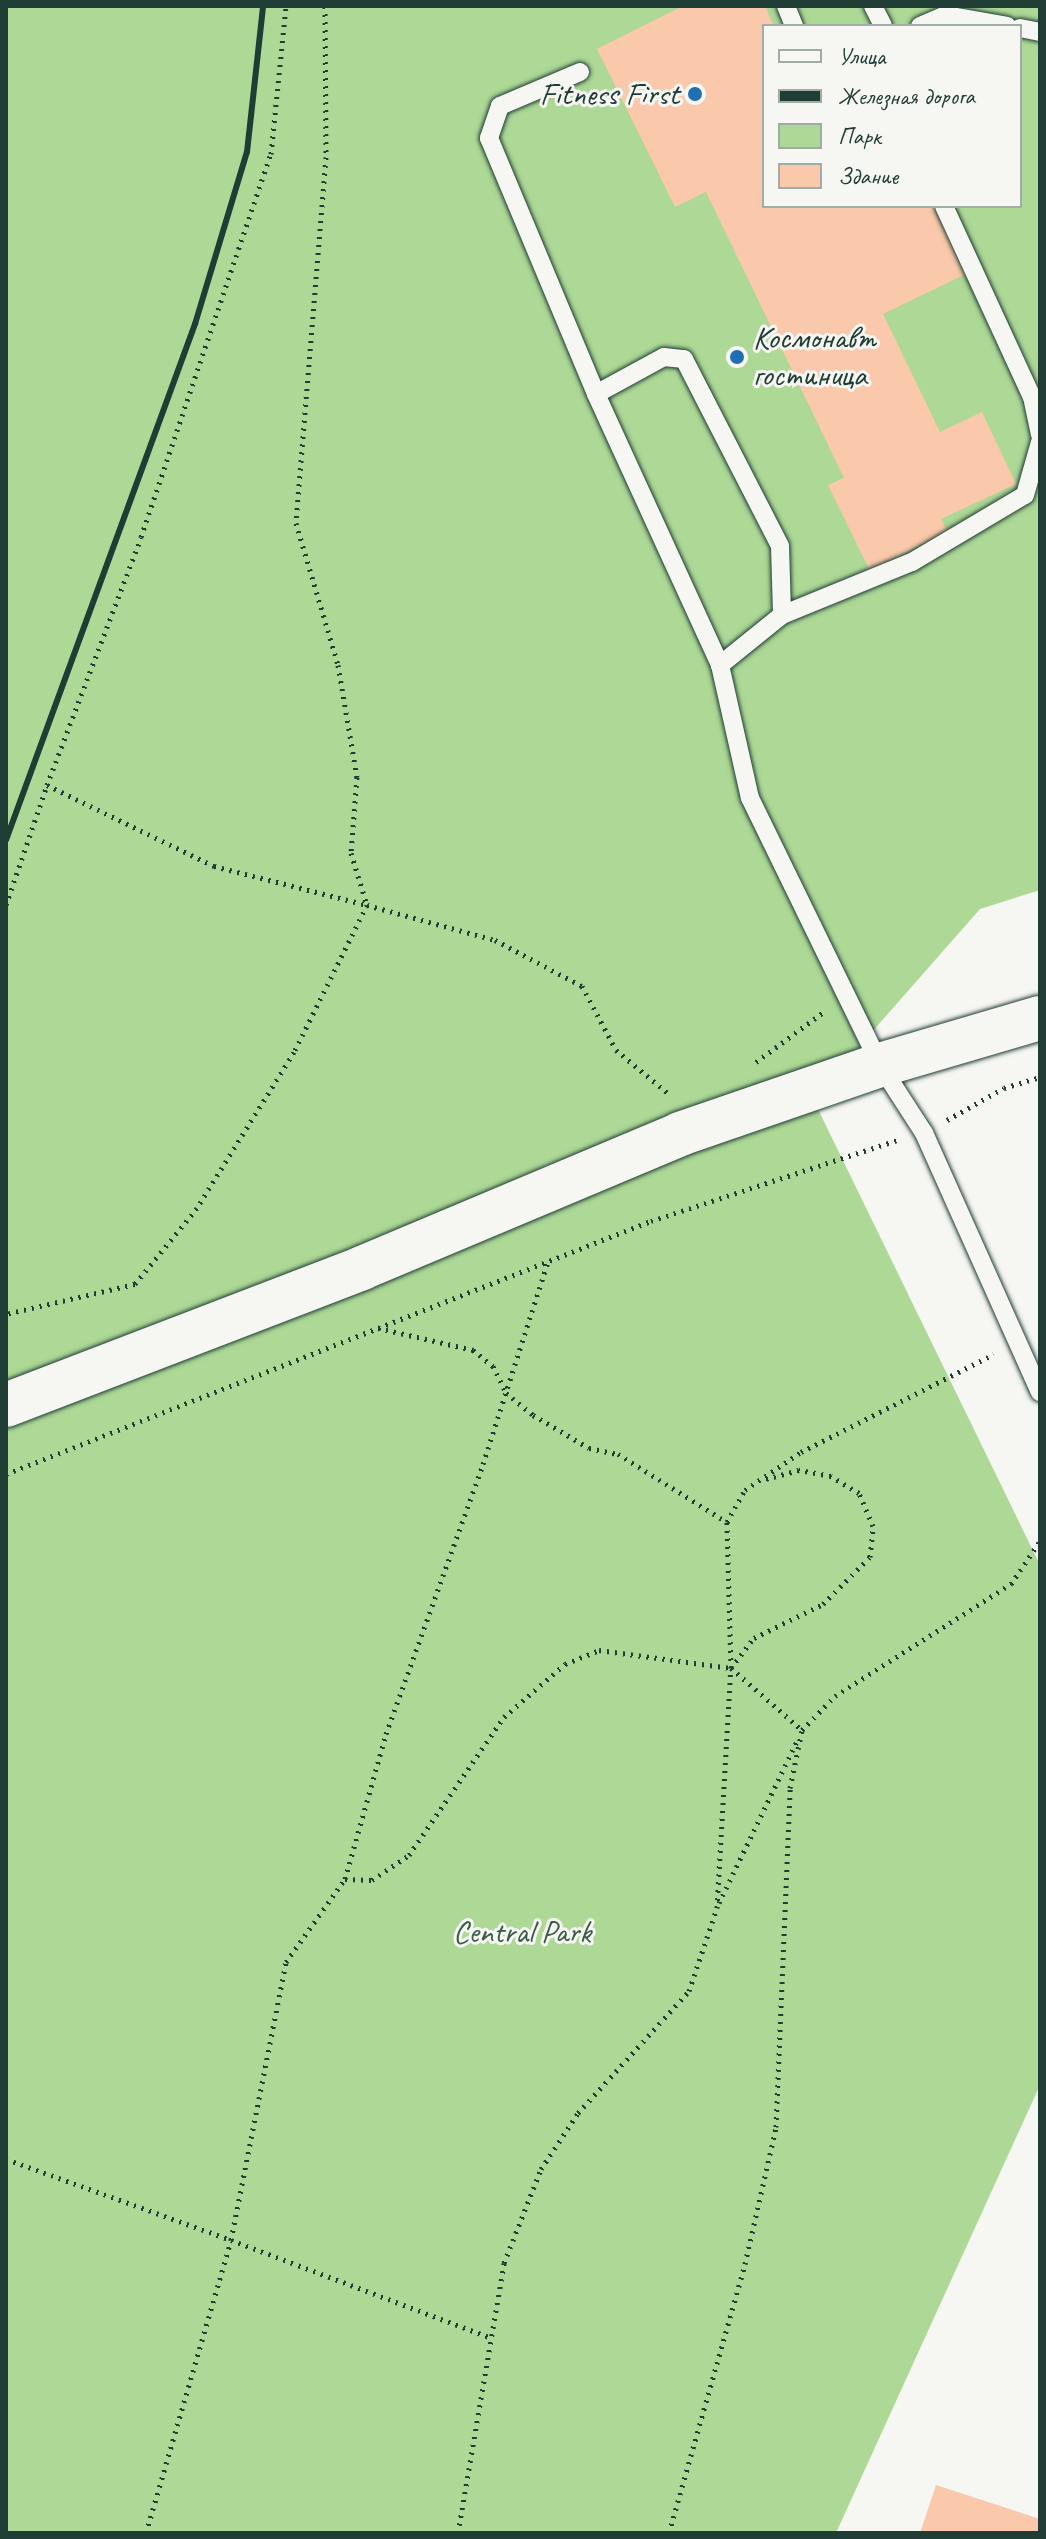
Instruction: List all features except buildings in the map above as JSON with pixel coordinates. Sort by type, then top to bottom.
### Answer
[{"type":"main road","points":[[6,1405],[391,1257],[680,1134],[880,1065],[1040,1018]]},
{"type":"lane","points":[[873,6],[882,24]]},
{"type":"lane","points":[[925,24],[946,15],[996,24]]},
{"type":"lane","points":[[580,72],[500,106],[489,138],[596,394],[720,665],[750,798],[880,1065],[924,1133],[1040,1392]]},
{"type":"lane","points":[[945,208],[1032,397],[1040,435]]},
{"type":"lane","points":[[596,394],[664,357],[684,359],[780,546],[782,615]]},
{"type":"lane","points":[[720,665],[782,615],[912,562],[1025,495],[1040,442]]},
{"type":"path","points":[[6,905],[47,785],[141,537],[271,154],[286,6]]},
{"type":"path","points":[[6,1314],[135,1284],[197,1208],[294,1052],[367,905],[351,853],[357,777],[338,665],[296,523],[326,157],[325,6]]},
{"type":"path","points":[[47,785],[214,866],[495,940],[582,986],[616,1050],[675,1099]]},
{"type":"path","points":[[752,1065],[845,996]]},
{"type":"path","points":[[6,1474],[666,1216],[924,1133],[1004,1088],[1040,1077],[1040,1087]]},
{"type":"path","points":[[146,2533],[231,2240],[286,1962],[345,1879],[386,1734],[506,1393],[548,1262]]},
{"type":"path","points":[[377,1328],[473,1350],[493,1366],[506,1393],[589,1448],[618,1454],[727,1522]]},
{"type":"path","points":[[717,1908],[731,1668],[727,1522],[745,1490],[801,1452],[1017,1343]]},
{"type":"path","points":[[731,1668],[754,1638],[823,1604],[870,1557],[873,1526],[859,1493],[831,1476],[799,1470],[760,1480]]},
{"type":"path","points":[[458,2533],[504,2263],[541,2169],[578,2113],[689,1991],[717,1908],[802,1730],[835,1696],[1011,1584],[1040,1541]]},
{"type":"path","points":[[345,1879],[372,1880],[409,1855],[504,1717],[565,1664],[599,1650],[731,1668],[802,1730]]},
{"type":"path","points":[[669,2533],[745,2264],[776,2127],[790,1788],[802,1730]]},
{"type":"path","points":[[6,2159],[489,2337]]},
{"type":"green space","name":"Central Park","points":[[6,6],[1040,6],[1040,890],[980,909],[813,1099],[1040,1565],[1040,2085],[836,2533],[6,2533]]},
{"type":"railway","points":[[6,840],[195,324],[247,152],[263,6]]},
{"type":"place","name":"Fitness First","points":[[695,94]]},
{"type":"place","name":"Космонавт гостиница","points":[[737,357]]}]
